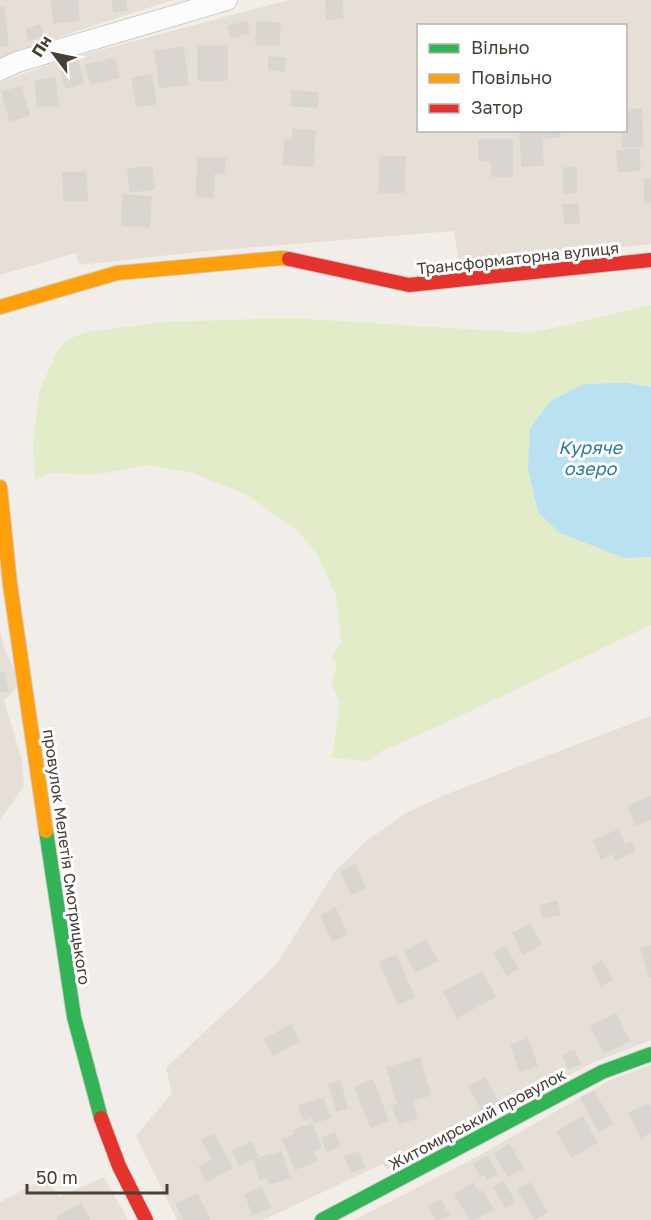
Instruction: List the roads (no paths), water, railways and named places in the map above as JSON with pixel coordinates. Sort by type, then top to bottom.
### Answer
[{"type":"street","points":[[0,70],[17,62],[227,0]]},
{"type":"street","name":"Трансформаторна вулиця","points":[[0,306],[117,273],[282,258],[409,285],[651,260]]},
{"type":"street","name":"провулок Мелетія Смотрицького","points":[[0,487],[5,583],[74,1017],[102,1122],[119,1166],[146,1220]]},
{"type":"street","name":"Житомирський провулок","points":[[321,1220],[602,1072],[651,1054]]},
{"type":"water","name":"Куряче озеро","points":[[627,383],[651,387],[651,557],[624,558],[560,533],[538,512],[528,468],[530,428],[551,401],[584,384]]}]
